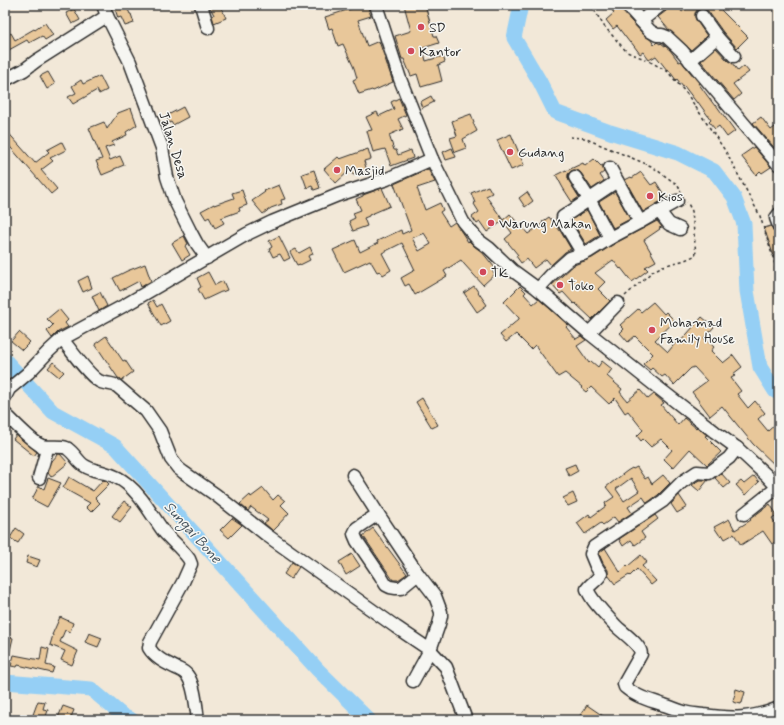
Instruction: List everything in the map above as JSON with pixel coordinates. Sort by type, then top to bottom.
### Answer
[{"type":"street","name":"Jalan Desa","points":[[103,5],[133,70],[162,148],[167,177],[175,201],[197,244],[206,258]]},
{"type":"street","points":[[201,5],[208,28]]},
{"type":"street","points":[[376,5],[400,79],[432,159],[463,222],[478,240],[489,248],[512,270],[538,289],[589,333],[704,424],[738,448],[766,474],[778,488],[744,514]]},
{"type":"street","points":[[627,5],[650,31],[657,35],[668,37],[690,60],[779,165]]},
{"type":"street","points":[[641,21],[661,5]]},
{"type":"street","points":[[5,80],[24,70],[107,16]]},
{"type":"street","points":[[702,16],[717,37],[734,56]]},
{"type":"street","points":[[690,60],[717,37]]},
{"type":"street","points":[[7,393],[62,340],[247,234],[338,195],[387,179],[432,159]]},
{"type":"street","points":[[610,168],[640,222]]},
{"type":"street","points":[[575,177],[610,238]]},
{"type":"street","points":[[583,254],[563,221],[563,218],[589,199],[618,181]]},
{"type":"street","points":[[538,289],[570,258],[593,249],[610,238],[677,202]]},
{"type":"street","points":[[660,211],[669,224],[680,229]]},
{"type":"street","points":[[779,214],[776,218],[779,226]]},
{"type":"street","points":[[589,333],[618,303]]},
{"type":"street","points":[[62,340],[95,379],[100,382],[117,386],[146,411],[160,431],[171,459],[178,468],[274,540],[430,650],[446,667],[466,720]]},
{"type":"street","points":[[5,414],[24,432],[49,447],[67,448],[81,464],[90,469],[106,473],[126,484],[139,496],[165,533],[190,561],[183,582],[150,642],[149,648],[152,654],[164,662],[183,671],[188,676],[193,687],[198,720]]},
{"type":"street","points":[[39,478],[46,452],[45,450],[49,447]]},
{"type":"street","points":[[738,448],[729,458],[709,473],[698,472],[682,482],[663,500],[594,547],[592,554],[596,566],[601,574],[587,589],[596,603],[617,627],[641,650],[641,654],[625,682],[625,687],[631,692],[649,700],[685,712],[713,716],[736,718],[751,717],[779,708]]},
{"type":"street","points":[[354,475],[418,574],[435,596],[441,612],[442,616],[430,650],[413,681]]},
{"type":"street","points":[[378,514],[357,528],[354,534],[357,542],[386,585],[393,588],[401,588],[418,574]]},
{"type":"path","points":[[591,5],[604,26],[627,52],[647,60],[667,71],[687,94],[726,152],[760,216],[775,264],[779,319]]},
{"type":"building","points":[[126,5],[134,23],[125,26],[121,17],[118,18],[115,9]]},
{"type":"building","points":[[209,5],[220,5],[226,18],[214,23],[212,16],[214,15]]},
{"type":"building","points":[[367,5],[371,16],[358,20],[367,46],[379,41],[393,82],[373,91],[359,94],[353,80],[357,78],[354,68],[343,44],[338,46],[332,28],[329,29],[325,17]]},
{"type":"building","points":[[404,5],[425,5],[434,36],[436,36],[439,43],[423,48],[426,61],[443,56],[445,62],[438,65],[442,81],[421,87],[417,74],[411,76],[404,59],[402,59],[395,36],[411,31]]},
{"type":"building","points":[[608,5],[620,5],[621,10],[645,36],[651,40],[654,45],[657,42],[660,44],[661,43],[670,50],[699,83],[735,131],[727,137],[719,126],[715,129],[709,122],[711,120],[698,102],[697,103],[684,86],[683,87],[677,79],[676,80],[656,56],[649,60],[643,52],[640,54],[617,26],[613,29],[606,20],[614,13]]},
{"type":"building","points":[[668,5],[677,5],[682,12],[691,5],[716,5],[748,37],[737,48],[708,11],[701,9],[697,10],[695,17],[707,36],[691,50],[669,30],[658,17],[666,11]]},
{"type":"building","points":[[74,9],[80,20],[72,24],[66,13]]},
{"type":"building","points":[[45,23],[53,35],[45,40],[42,36],[29,43],[27,40],[7,51],[5,47],[5,37],[11,33],[15,40]]},
{"type":"building","points":[[716,48],[738,71],[744,66],[749,72],[733,84],[741,94],[734,100],[701,61]]},
{"type":"building","points":[[48,72],[55,84],[47,89],[40,76]]},
{"type":"building","points":[[100,76],[107,90],[99,94],[97,90],[73,104],[68,97],[76,93],[72,86],[81,80],[83,84]]},
{"type":"building","points":[[431,96],[434,102],[422,108],[420,102]]},
{"type":"building","points":[[399,98],[406,115],[398,119],[403,129],[389,135],[394,150],[396,150],[398,155],[411,150],[413,158],[391,166],[385,149],[373,152],[367,131],[372,130],[366,117],[377,112],[379,116],[394,109],[391,102]]},
{"type":"building","points":[[183,107],[188,117],[173,125],[171,122],[169,123],[166,116]]},
{"type":"building","points":[[131,108],[137,125],[126,132],[127,135],[112,142],[114,145],[105,148],[110,160],[120,156],[124,165],[102,175],[96,161],[102,159],[89,128],[104,122],[107,129],[118,113]]},
{"type":"building","points":[[471,114],[477,131],[463,139],[466,148],[455,152],[450,138],[457,136],[452,121]]},
{"type":"building","points":[[761,117],[771,130],[779,124],[779,153],[753,123]]},
{"type":"building","points":[[5,129],[35,163],[49,152],[47,150],[62,142],[66,150],[50,158],[53,161],[41,170],[57,189],[51,194],[5,141]]},
{"type":"building","name":"Gudang","points":[[511,134],[524,165],[511,170],[497,140]]},
{"type":"building","points":[[754,147],[771,167],[762,173],[760,171],[756,175],[741,156]]},
{"type":"building","points":[[452,148],[456,157],[446,160],[443,152]]},
{"type":"building","points":[[368,149],[371,159],[364,161],[367,171],[353,175],[351,169],[336,183],[324,169],[338,157],[340,159]]},
{"type":"building","points":[[594,159],[601,166],[603,165],[604,172],[600,175],[604,181],[592,189],[579,171],[571,171],[568,174],[568,178],[579,197],[572,202],[556,175],[583,163],[585,166]]},
{"type":"building","points":[[428,169],[435,182],[417,188],[425,210],[440,203],[443,210],[440,212],[449,226],[455,222],[468,242],[469,241],[482,252],[495,268],[492,271],[495,274],[483,285],[461,260],[444,271],[447,276],[415,295],[409,284],[405,286],[401,278],[415,270],[402,243],[382,253],[391,270],[383,275],[380,271],[377,272],[370,260],[344,272],[333,250],[355,240],[360,252],[378,243],[377,241],[401,230],[402,234],[411,230],[394,184]],"holes":[[[424,233],[431,244],[419,251],[412,238]]]},
{"type":"building","points":[[314,170],[320,188],[314,190],[312,186],[307,188],[302,174]]},
{"type":"building","points":[[641,172],[651,185],[656,182],[666,198],[643,212],[625,180],[631,177],[632,178]]},
{"type":"building","points":[[279,185],[285,199],[281,200],[282,204],[271,208],[263,214],[252,201],[265,192],[264,191]]},
{"type":"building","points":[[488,186],[492,193],[486,196],[503,220],[510,214],[528,234],[549,217],[561,232],[571,249],[565,252],[551,265],[546,259],[534,268],[527,259],[521,263],[516,256],[518,255],[505,239],[512,233],[503,221],[487,232],[480,222],[477,224],[472,217],[479,212],[474,204],[475,203],[471,193]]},
{"type":"building","points":[[382,188],[390,206],[364,218],[367,226],[353,231],[349,221],[355,218],[353,213],[361,210],[356,199]]},
{"type":"building","points":[[242,190],[247,205],[239,208],[240,211],[221,218],[224,223],[215,228],[209,217],[206,219],[201,211],[214,204],[234,198],[232,193]]},
{"type":"building","points":[[527,192],[533,201],[525,207],[519,198]]},
{"type":"building","points":[[615,192],[630,219],[613,228],[599,202]]},
{"type":"building","points":[[587,210],[600,235],[586,244],[571,220]]},
{"type":"building","points":[[657,221],[662,227],[644,240],[656,261],[645,267],[648,270],[632,282],[613,260],[595,273],[605,282],[598,289],[610,301],[592,319],[575,303],[574,304],[563,292],[560,294],[552,285],[574,265],[592,258],[614,244]]},
{"type":"building","points":[[771,226],[774,232],[779,233],[779,268],[764,228]]},
{"type":"building","points":[[184,236],[188,244],[185,246],[190,255],[182,260],[172,243]]},
{"type":"building","points":[[279,236],[290,258],[284,261],[280,254],[273,257],[269,249],[272,247],[269,241]]},
{"type":"building","points":[[310,247],[313,254],[308,256],[310,260],[297,265],[290,252],[296,249],[299,253]]},
{"type":"building","points":[[145,264],[151,281],[141,287],[139,281],[120,291],[113,278]]},
{"type":"building","points":[[208,272],[215,285],[223,281],[227,290],[204,300],[198,289],[201,287],[197,278]]},
{"type":"building","points":[[88,276],[92,288],[83,292],[78,281]]},
{"type":"building","points":[[474,286],[487,305],[477,312],[464,293]]},
{"type":"building","points":[[520,286],[526,292],[524,294],[533,304],[539,299],[568,325],[566,327],[576,339],[581,336],[586,340],[577,346],[589,363],[591,361],[598,367],[602,361],[612,369],[607,376],[622,389],[620,392],[627,401],[640,390],[648,399],[654,394],[664,403],[661,405],[678,425],[684,418],[707,435],[705,436],[721,452],[707,465],[690,449],[673,468],[664,459],[672,450],[661,439],[651,447],[643,439],[641,441],[637,436],[643,430],[628,411],[625,413],[615,398],[609,404],[591,387],[586,392],[565,373],[558,377],[535,345],[531,349],[516,334],[506,342],[500,335],[519,318],[504,302]]},
{"type":"building","points":[[100,292],[107,306],[99,311],[92,296]]},
{"type":"building","points":[[153,300],[157,307],[161,304],[170,321],[161,326],[148,303]]},
{"type":"building","points":[[653,302],[664,314],[666,312],[675,321],[655,340],[668,352],[677,341],[679,343],[702,317],[714,327],[704,338],[714,347],[711,351],[723,363],[733,355],[742,367],[733,374],[735,376],[731,378],[741,391],[737,394],[748,408],[755,401],[765,413],[758,419],[768,431],[779,421],[779,469],[753,444],[722,406],[710,416],[692,392],[707,381],[694,367],[691,368],[674,385],[665,375],[662,377],[652,368],[650,370],[643,364],[653,354],[635,336],[628,342],[620,333],[624,329],[620,325],[638,309],[641,312]]},
{"type":"building","points":[[59,309],[68,320],[65,323],[68,327],[58,332],[52,338],[47,331],[53,325],[47,319]]},
{"type":"building","points":[[19,332],[30,342],[22,350],[11,341]]},
{"type":"building","points":[[106,336],[123,361],[125,360],[133,372],[122,380],[118,378],[95,344]]},
{"type":"building","points":[[53,362],[64,372],[59,377],[48,368]]},
{"type":"building","points":[[422,398],[438,425],[432,428],[416,402]]},
{"type":"building","points":[[16,435],[37,452],[34,456],[13,439]]},
{"type":"building","points":[[58,454],[60,454],[68,463],[51,477],[48,473],[52,461]]},
{"type":"building","points":[[575,464],[578,471],[569,476],[565,468]]},
{"type":"building","points":[[637,467],[645,479],[648,477],[652,484],[663,475],[670,483],[647,503],[643,497],[628,507],[632,513],[618,522],[614,517],[603,525],[601,523],[585,534],[577,523],[589,514],[591,517],[606,506],[605,503],[614,497],[606,487],[627,471],[632,468]],"holes":[[[631,478],[639,491],[624,501],[616,489]]]},
{"type":"building","points":[[721,473],[730,483],[724,488],[715,478]]},
{"type":"building","points":[[754,476],[759,482],[745,495],[736,485],[741,481],[744,484]]},
{"type":"building","points":[[69,477],[93,491],[103,480],[109,484],[95,498],[100,503],[91,512],[86,507],[90,503],[63,488]]},
{"type":"building","points":[[48,478],[61,483],[47,507],[32,499],[39,486],[44,489]]},
{"type":"building","points":[[699,480],[708,480],[699,491],[692,485]]},
{"type":"building","points":[[263,488],[273,500],[278,495],[285,501],[281,505],[289,513],[273,531],[264,523],[268,520],[251,507],[248,511],[240,504],[250,495],[251,497]]},
{"type":"building","points":[[573,493],[577,502],[568,506],[563,498]]},
{"type":"building","points":[[679,495],[687,507],[677,513],[671,504]]},
{"type":"building","points":[[124,501],[132,507],[120,522],[112,516]]},
{"type":"building","points":[[770,504],[777,515],[772,518],[779,528],[779,539],[772,544],[763,531],[741,545],[734,534],[725,539],[722,534],[720,536],[714,527],[729,519],[735,530],[751,520],[750,519]]},
{"type":"building","points":[[655,515],[658,519],[641,532],[645,538],[635,545],[631,540],[623,546],[619,539]]},
{"type":"building","points":[[232,518],[242,525],[229,538],[220,530]]},
{"type":"building","points":[[16,528],[24,534],[18,543],[10,538]]},
{"type":"building","points":[[373,528],[407,574],[398,580],[393,580],[363,536]]},
{"type":"building","points":[[605,548],[620,572],[641,555],[647,562],[642,566],[656,581],[651,585],[637,569],[630,576],[629,575],[615,584],[608,575],[608,570],[599,554]]},
{"type":"building","points":[[352,554],[360,566],[346,575],[339,562]]},
{"type":"building","points":[[28,556],[40,560],[37,567],[26,563]]},
{"type":"building","points":[[292,562],[299,567],[291,579],[284,574]]},
{"type":"building","points":[[60,617],[73,623],[70,632],[65,630],[60,642],[78,651],[72,665],[61,660],[65,651],[50,645],[52,635]]},
{"type":"building","points":[[89,633],[102,638],[98,647],[85,642]]},
{"type":"building","points":[[5,636],[13,638],[8,659],[5,659]]},
{"type":"building","points":[[42,647],[49,649],[46,665],[54,667],[52,673],[18,665],[17,667],[11,666],[14,655],[40,660]]},
{"type":"building","points":[[736,689],[745,692],[741,704],[733,702]]},
{"type":"building","points":[[38,701],[45,702],[43,709],[48,710],[45,720],[31,720]]},
{"type":"building","points":[[587,705],[609,720],[577,720]]},
{"type":"building","points":[[63,706],[74,710],[70,720],[57,720]]},
{"type":"waterway","points":[[521,5],[514,38],[540,82],[555,112],[610,132],[678,153],[714,171],[734,197],[744,224],[747,291],[760,367],[775,391],[779,393]]},
{"type":"waterway","name":"Sungai Bone","points":[[5,360],[53,412],[115,446],[318,670],[369,720]]},
{"type":"waterway","points":[[5,682],[91,689],[123,716],[132,720]]},
{"type":"place","name":"SD","points":[[421,27]]},
{"type":"place","name":"Kantor","points":[[411,51]]},
{"type":"place","name":"Gudang","points":[[510,152]]},
{"type":"place","name":"Masjid","points":[[337,170]]},
{"type":"place","name":"Kios","points":[[650,196]]},
{"type":"place","name":"Warung Makan","points":[[491,223]]},
{"type":"place","name":"TK","points":[[483,272]]},
{"type":"place","name":"Toko","points":[[560,285]]},
{"type":"place","name":"Mohamad Family House","points":[[652,330]]}]
